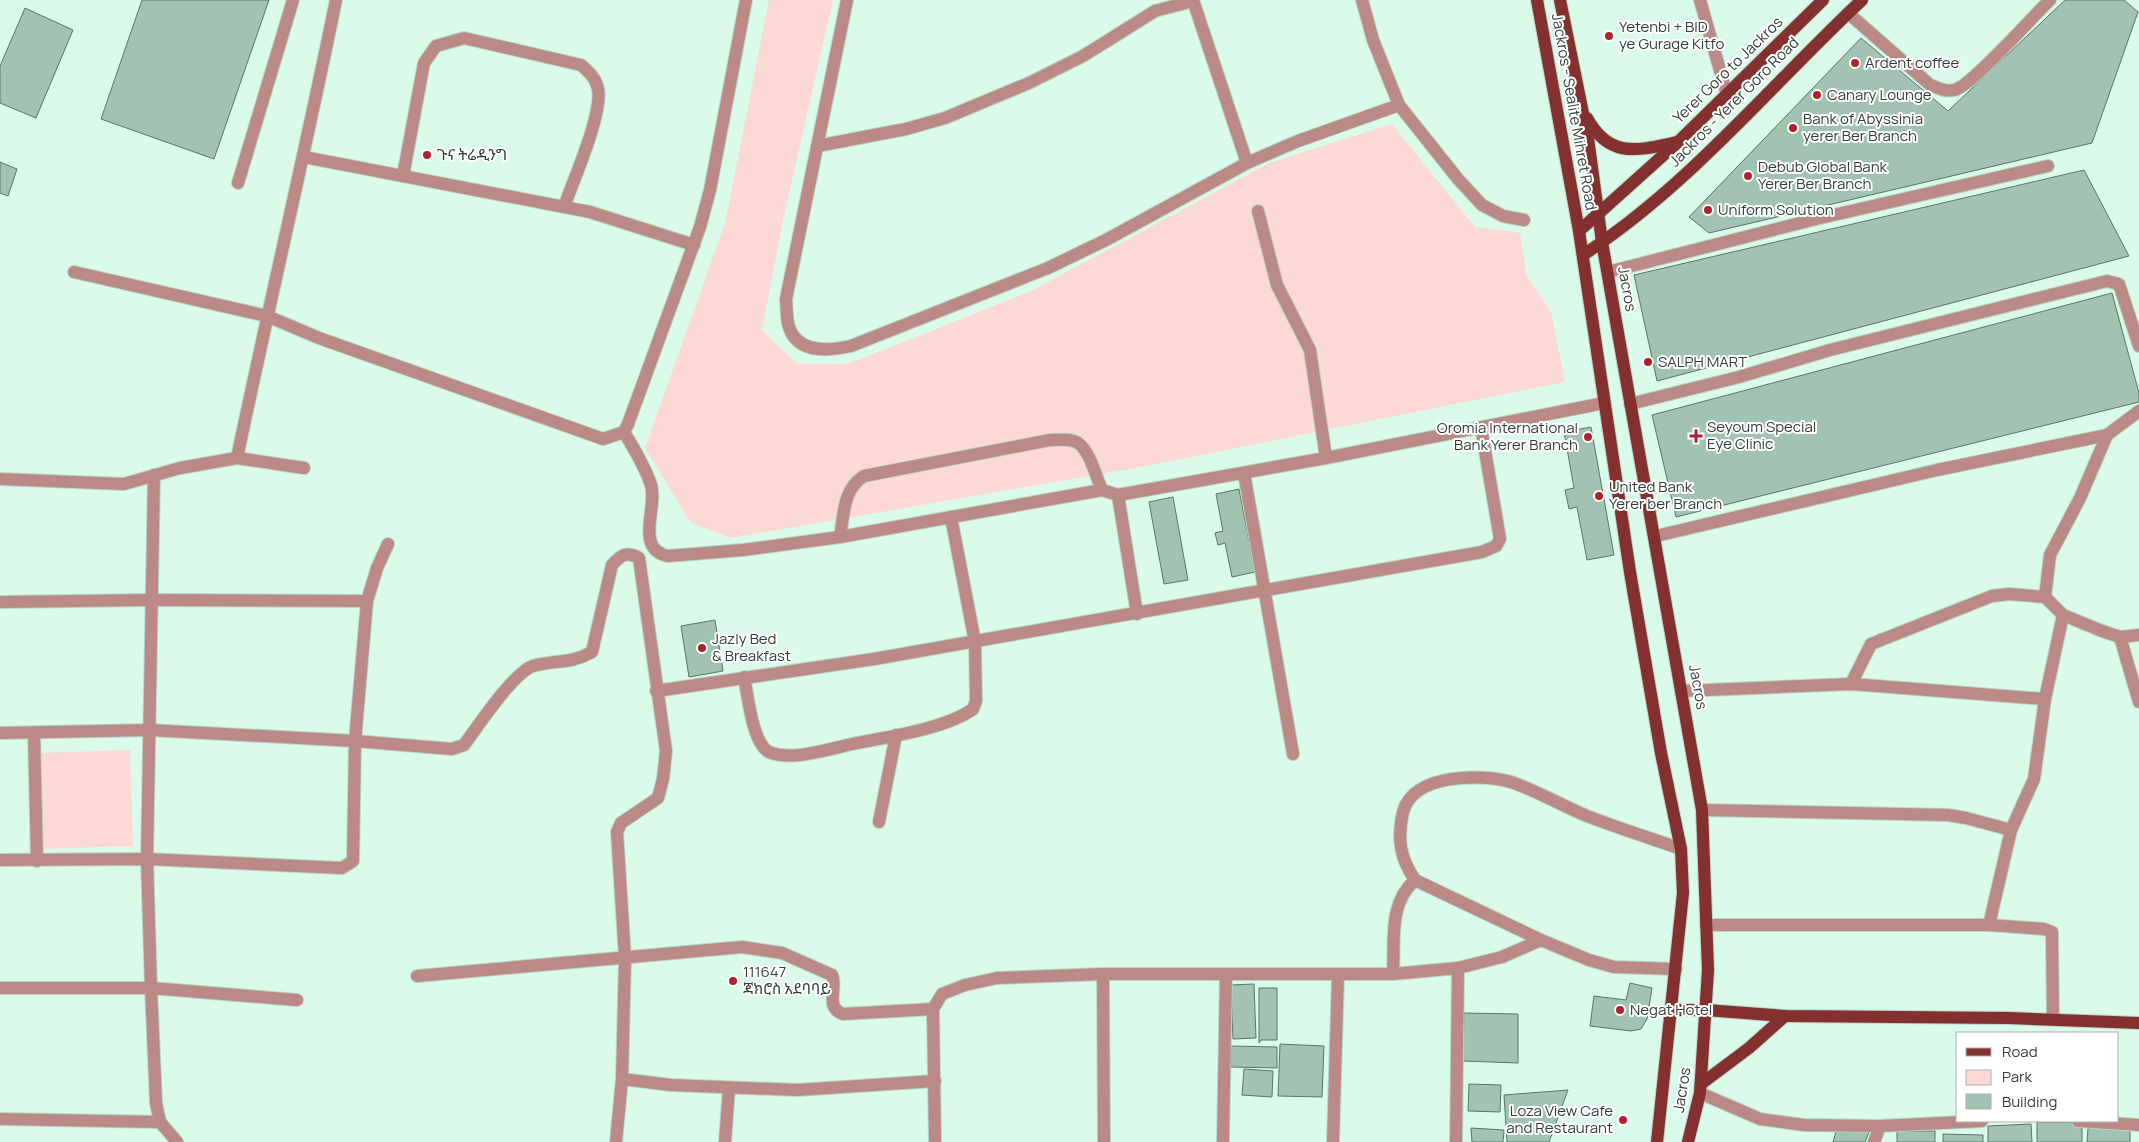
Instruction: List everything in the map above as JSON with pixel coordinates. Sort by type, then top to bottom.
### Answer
[{"type":"main road","name":"Jackros - Sealite Mihret Road","points":[[1537,0],[1579,231]]},
{"type":"main road","points":[[1560,0],[1580,105],[1593,129],[1609,144],[1621,149],[1637,150],[1678,142]]},
{"type":"main road","name":"Yerer Goro to Jackros","points":[[1579,231],[1678,142],[1823,0]]},
{"type":"main road","name":"Jackros - Yerer Goro Road","points":[[1602,242],[1627,224],[1695,165],[1862,0]]},
{"type":"main road","name":"Jacros","points":[[1580,105],[1588,138],[1602,242],[1630,404],[1656,536],[1702,810],[1708,970],[1700,1089],[1688,1142]]},
{"type":"main road","name":"Jacros","points":[[1579,231],[1630,572],[1661,753],[1681,849],[1683,893],[1657,1142]]},
{"type":"main road","points":[[1583,255],[1602,242]]},
{"type":"main road","points":[[1671,1010],[1706,1010],[1785,1016],[2053,1019],[2139,1023]]},
{"type":"main road","points":[[1700,1089],[1785,1016]]},
{"type":"street","points":[[238,183],[293,0]]},
{"type":"street","points":[[237,458],[267,316],[304,157],[336,0]]},
{"type":"street","points":[[624,432],[694,245],[710,190],[746,0]]},
{"type":"street","points":[[848,0],[786,299],[789,327],[796,339],[812,348],[829,351],[851,346],[1048,268],[1106,240],[1247,163],[1298,141],[1399,106]]},
{"type":"street","points":[[1362,0],[1373,40],[1399,106],[1458,179],[1482,205],[1503,216],[1524,220]]},
{"type":"street","points":[[1700,0],[1727,95]]},
{"type":"street","points":[[1848,12],[1929,84],[1941,90],[1956,90],[1973,77],[2050,0]]},
{"type":"street","points":[[817,146],[906,129],[945,118],[1029,84],[1083,56],[1154,6],[1193,1],[1247,163]]},
{"type":"street","points":[[402,176],[424,63],[436,46],[464,38],[581,65],[593,76],[598,90],[598,108],[564,208]]},
{"type":"street","points":[[304,157],[590,212],[694,245]]},
{"type":"street","points":[[1608,272],[1816,219],[2048,166]]},
{"type":"street","points":[[1258,211],[1277,285],[1310,350],[1326,458]]},
{"type":"street","points":[[74,272],[267,316],[319,338],[603,439],[624,432]]},
{"type":"street","points":[[1630,404],[1739,377],[1830,350],[2107,281],[2118,284],[2123,292],[2139,346]]},
{"type":"street","points":[[624,432],[644,467],[651,486],[653,497],[649,538],[652,548],[660,554],[668,556],[743,550],[840,537],[1102,490],[1118,495],[1326,458],[1604,403]]},
{"type":"street","points":[[1656,536],[1938,470],[2107,435],[2139,411]]},
{"type":"street","points":[[656,692],[975,642],[1267,592],[1482,552],[1496,546],[1500,539],[1481,427]]},
{"type":"street","points":[[2045,597],[2050,555],[2080,498],[2107,435]]},
{"type":"street","points":[[840,537],[847,495],[854,482],[864,476],[1050,440],[1067,439],[1078,443],[1086,455],[1102,490]]},
{"type":"street","points":[[0,479],[124,484],[154,475],[237,458],[304,468]]},
{"type":"street","points":[[1244,473],[1267,592],[1293,754]]},
{"type":"street","points":[[154,475],[150,600],[148,860],[151,988],[156,1103],[160,1122],[177,1142]]},
{"type":"street","points":[[1118,495],[1136,614]]},
{"type":"street","points":[[744,677],[754,727],[761,743],[768,751],[779,755],[799,755],[896,735],[951,721],[973,709],[976,701],[975,642],[951,517]]},
{"type":"street","points":[[0,860],[148,860],[342,868],[353,861],[355,741],[367,602],[377,568],[388,544]]},
{"type":"street","points":[[639,558],[652,548]]},
{"type":"street","points":[[0,733],[149,730],[355,741],[452,749],[464,744],[517,676],[531,667],[579,660],[592,652],[612,565],[620,555],[630,553],[639,558]]},
{"type":"street","points":[[616,1142],[622,1079],[626,958],[617,832],[621,823],[658,798],[663,778],[666,751],[656,692],[639,558]]},
{"type":"street","points":[[1851,684],[1870,644],[1992,596],[2009,594],[2045,597],[2063,615],[2120,637],[2139,635]]},
{"type":"street","points":[[0,602],[150,600],[367,602]]},
{"type":"street","points":[[1989,925],[2011,830],[2034,779],[2045,699],[2063,615]]},
{"type":"street","points":[[2120,637],[2139,702]]},
{"type":"street","points":[[1682,691],[1851,684],[2045,699]]},
{"type":"street","points":[[34,733],[37,861]]},
{"type":"street","points":[[878,822],[896,735]]},
{"type":"street","points":[[1676,969],[1614,967],[1589,960],[1541,940],[1416,880],[1406,867],[1400,849],[1399,828],[1404,807],[1415,792],[1442,780],[1496,779],[1513,783],[1588,816],[1681,849]]},
{"type":"street","points":[[1702,810],[1948,816],[1966,818],[2011,830]]},
{"type":"street","points":[[1393,974],[1396,909],[1400,898],[1416,880]]},
{"type":"street","points":[[1706,925],[2031,926],[2052,932],[2053,1019]]},
{"type":"street","points":[[935,1142],[933,1009],[942,994],[965,985],[997,978],[1103,974],[1393,974],[1458,968],[1502,957],[1541,940]]},
{"type":"street","points":[[417,976],[742,947],[763,948],[782,953],[832,975],[834,1008],[843,1014],[933,1009]]},
{"type":"street","points":[[1456,1142],[1458,968]]},
{"type":"street","points":[[1103,974],[1104,1142]]},
{"type":"street","points":[[1223,1142],[1226,974]]},
{"type":"street","points":[[1334,1142],[1338,975]]},
{"type":"street","points":[[0,988],[151,988],[297,1000]]},
{"type":"street","points":[[622,1079],[671,1085],[796,1090],[934,1080]]},
{"type":"street","points":[[726,1142],[729,1088]]},
{"type":"street","points":[[1700,1089],[1760,1119],[1804,1125],[1880,1126],[1962,1122]]},
{"type":"street","points":[[0,1119],[160,1122]]},
{"type":"street","points":[[2093,1122],[2139,1125]]},
{"type":"street","points":[[1874,1142],[1880,1126]]},
{"type":"green space","points":[[769,0],[833,0],[784,216],[762,330],[797,364],[847,364],[927,333],[1033,290],[1269,163],[1392,124],[1475,227],[1520,233],[1527,276],[1551,312],[1565,382],[1147,466],[731,538],[691,523],[645,448],[725,223]]},
{"type":"green space","points":[[130,750],[133,846],[38,849],[35,753]]},
{"type":"building","points":[[142,0],[269,0],[214,159],[101,119]]},
{"type":"building","points":[[2065,0],[2124,0],[2138,12],[2092,143],[1709,233],[1689,217],[1861,38],[1948,111]]},
{"type":"building","points":[[25,8],[73,30],[36,118],[0,103],[0,66]]},
{"type":"building","points":[[0,162],[17,169],[8,196],[0,193]]},
{"type":"building","points":[[2084,170],[2129,256],[1657,381],[1634,275]]},
{"type":"building","points":[[2112,293],[2139,393],[2139,402],[1676,517],[1652,415]]},
{"type":"building","points":[[1591,427],[1614,555],[1587,560],[1577,507],[1569,509],[1565,490],[1574,488],[1564,432]]},
{"type":"building","points":[[1239,489],[1255,572],[1232,577],[1225,543],[1218,545],[1215,533],[1223,531],[1216,494]]},
{"type":"building","points":[[1173,497],[1188,580],[1164,584],[1149,502]]},
{"type":"building","name":"Jazly Bed & Breakfast","points":[[715,620],[723,671],[689,677],[681,626]]},
{"type":"building","name":"Negat Hotel","points":[[1630,983],[1652,988],[1647,1019],[1641,1029],[1631,1031],[1590,1026],[1594,996],[1626,1000]]},
{"type":"building","points":[[1254,984],[1256,1038],[1233,1039],[1231,985]]},
{"type":"building","points":[[1259,988],[1277,988],[1277,1040],[1261,1040],[1259,1043]]},
{"type":"building","points":[[1464,1013],[1518,1014],[1518,1063],[1463,1061]]},
{"type":"building","points":[[1280,1044],[1324,1046],[1322,1097],[1278,1096]]},
{"type":"building","points":[[1231,1046],[1277,1047],[1277,1068],[1231,1067]]},
{"type":"building","points":[[1244,1069],[1273,1071],[1272,1097],[1242,1095]]},
{"type":"building","points":[[1469,1084],[1501,1085],[1500,1112],[1468,1111]]},
{"type":"building","points":[[1568,1090],[1549,1142],[1507,1142],[1504,1095]]},
{"type":"building","points":[[2037,1122],[2082,1122],[2082,1142],[2037,1142]]},
{"type":"building","points":[[2031,1124],[2032,1142],[1988,1142],[1988,1126]]},
{"type":"building","points":[[1471,1128],[1504,1130],[1503,1142],[1472,1142]]},
{"type":"building","points":[[1837,1128],[1869,1132],[1865,1142],[1833,1142]]},
{"type":"building","points":[[2088,1128],[2130,1129],[2130,1142],[2087,1142]]},
{"type":"building","points":[[1897,1131],[1935,1131],[1935,1142],[1897,1142]]},
{"type":"building","points":[[1943,1134],[1983,1135],[1983,1142],[1943,1142]]},
{"type":"place","name":"Yetenbi + BID ye Gurage Kitfo","points":[[1609,36]]},
{"type":"place","name":"Ardent coffee","points":[[1855,63]]},
{"type":"place","name":"Canary Lounge","points":[[1817,95]]},
{"type":"place","name":"Bank of Abyssinia yerer Ber Branch","points":[[1793,128]]},
{"type":"place","name":"ጉና ትሬዲንግ","points":[[427,155]]},
{"type":"place","name":"Debub Global Bank Yerer Ber Branch","points":[[1748,176]]},
{"type":"place","name":"Uniform Solution","points":[[1708,210]]},
{"type":"place","name":"SALPH MART","points":[[1648,362]]},
{"type":"place","name":"Seyoum Special Eye Clinic","points":[[1696,436]]},
{"type":"place","name":"Oromia International Bank Yerer Branch","points":[[1588,437]]},
{"type":"place","name":"United Bank Yerer ber Branch","points":[[1599,496]]},
{"type":"place","name":"Jazly Bed & Breakfast","points":[[702,648]]},
{"type":"place","name":"111647 ጃክሮስ አደባባይ","points":[[733,981]]},
{"type":"place","name":"Negat Hotel","points":[[1620,1010]]},
{"type":"place","name":"Loza View Cafe and Restaurant","points":[[1623,1120]]}]
